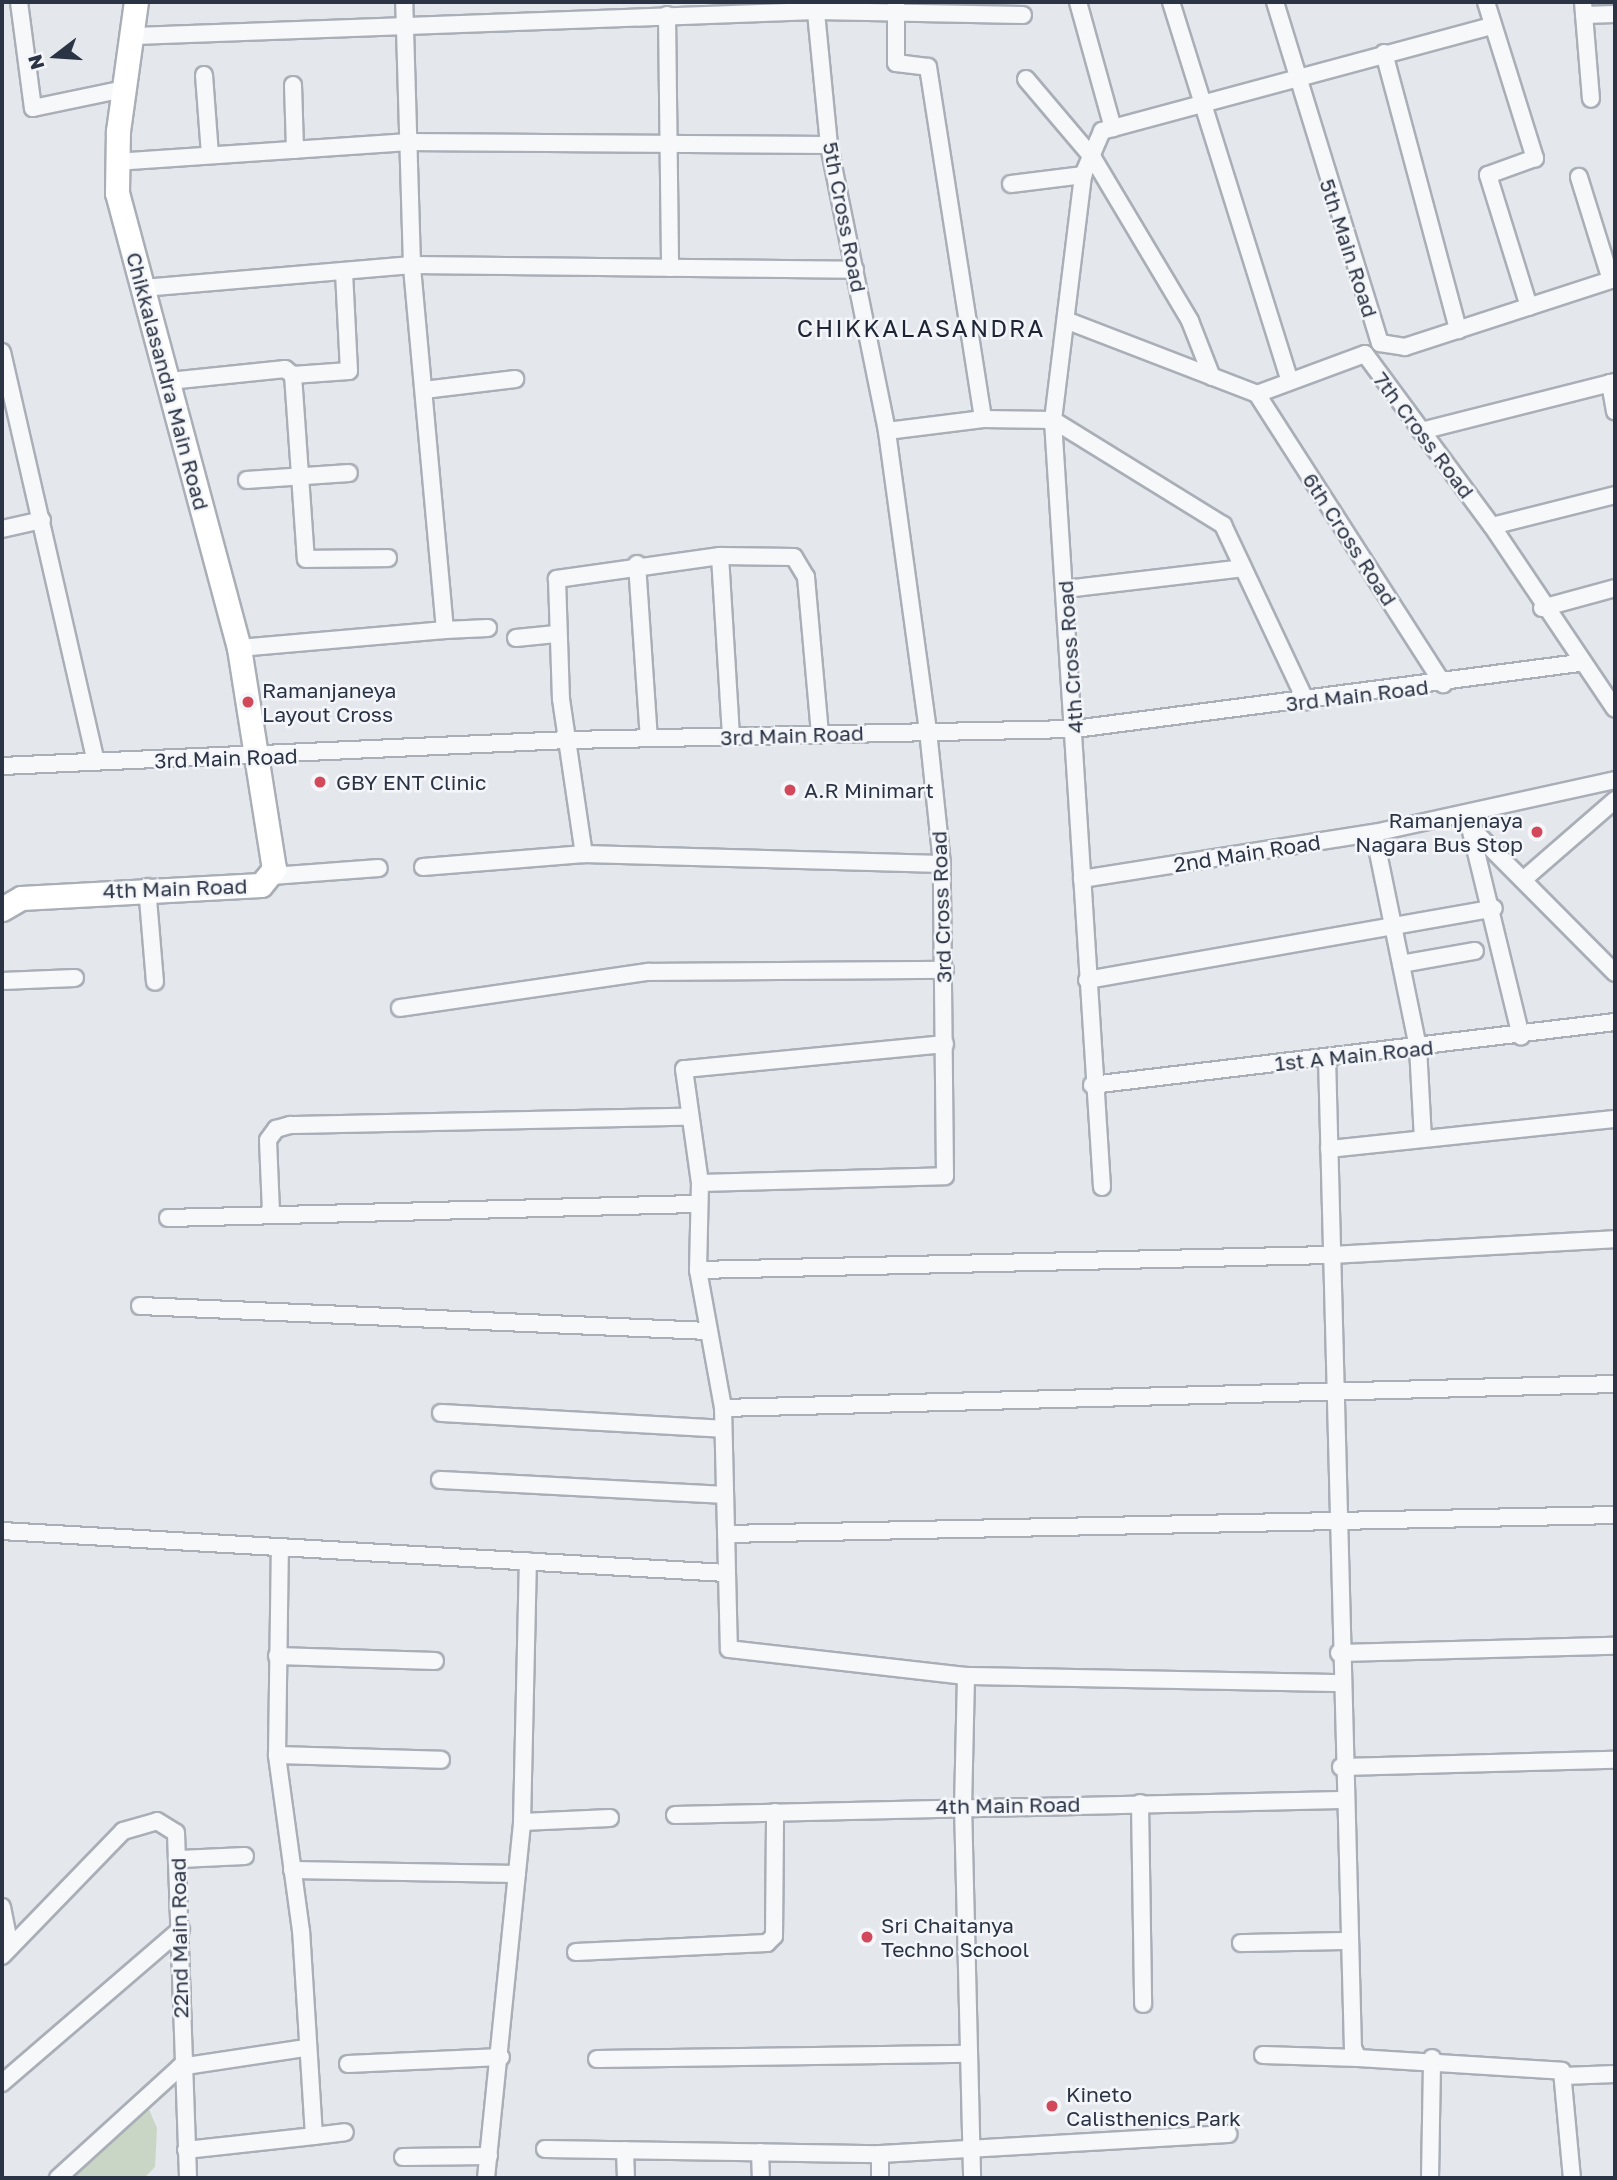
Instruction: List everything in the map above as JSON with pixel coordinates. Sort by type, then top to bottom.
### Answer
[{"type":"street","points":[[19,2],[33,108],[124,89]]},
{"type":"street","name":"Chikkalasandra Main Road","points":[[136,2],[135,36],[124,89],[115,162],[120,209],[169,380],[239,648],[257,759]]},
{"type":"street","points":[[404,2],[405,142],[412,265],[445,630]]},
{"type":"street","points":[[1078,2],[1108,130],[1294,76],[1492,26]]},
{"type":"street","points":[[1171,2],[1199,104],[1288,374]]},
{"type":"street","points":[[1275,2],[1294,76]]},
{"type":"street","points":[[1486,2],[1535,158],[1488,175],[1529,307]]},
{"type":"street","points":[[135,36],[404,22],[667,15],[816,6],[1023,15]]},
{"type":"street","name":"5th Cross Road","points":[[816,6],[830,145],[887,431]]},
{"type":"street","points":[[896,8],[896,63],[928,67],[983,419]]},
{"type":"street","points":[[1591,99],[1584,8],[1615,14]]},
{"type":"street","points":[[667,15],[670,268]]},
{"type":"street","points":[[1384,53],[1458,330],[1611,280],[1579,177]]},
{"type":"street","points":[[204,75],[210,155]]},
{"type":"street","name":"5th Main Road","points":[[1294,76],[1380,343],[1405,347],[1458,330]]},
{"type":"street","points":[[1026,79],[1093,158],[1190,321],[1212,377]]},
{"type":"street","points":[[293,85],[295,150]]},
{"type":"street","name":"4th Cross Road","points":[[1102,1187],[1091,1085],[1075,729],[1053,420],[1068,320],[1083,175],[1108,130]]},
{"type":"street","points":[[115,162],[405,142],[830,145]]},
{"type":"street","points":[[1011,184],[1083,175]]},
{"type":"street","points":[[143,288],[412,265],[855,270]]},
{"type":"street","points":[[169,380],[285,369],[293,375],[349,371],[344,271]]},
{"type":"street","points":[[1068,320],[1256,394]]},
{"type":"street","points":[[2,352],[96,761]]},
{"type":"street","name":"7th Cross Road","points":[[1256,394],[1288,374],[1365,354],[1492,526],[1542,608],[1579,663],[1615,709]]},
{"type":"street","points":[[293,375],[298,474],[307,561],[388,558]]},
{"type":"street","points":[[424,390],[515,379]]},
{"type":"street","points":[[1421,431],[1612,383],[1615,412]]},
{"type":"street","name":"6th Cross Road","points":[[1256,394],[1443,684]]},
{"type":"street","points":[[887,431],[983,419],[1053,420],[1223,524],[1306,701]]},
{"type":"street","name":"3rd Cross Road","points":[[700,1183],[945,1175],[942,864],[928,731],[887,431]]},
{"type":"street","points":[[247,480],[298,474],[349,473]]},
{"type":"street","points":[[1492,526],[1615,495]]},
{"type":"street","points":[[2,529],[42,520]]},
{"type":"street","points":[[584,854],[556,634],[557,579],[637,564],[720,556],[783,555],[802,563],[820,734]]},
{"type":"street","points":[[720,556],[731,736]]},
{"type":"street","points":[[637,564],[649,738]]},
{"type":"street","points":[[1065,589],[1243,568]]},
{"type":"street","points":[[1542,608],[1615,588]]},
{"type":"street","points":[[239,648],[488,628]]},
{"type":"street","points":[[516,638],[556,634]]},
{"type":"street","name":"3rd Main Road","points":[[2,766],[96,761],[257,759],[569,740],[1075,729],[1443,684],[1579,663]]},
{"type":"street","name":"4th Main Road","points":[[5,902],[147,887],[253,886],[272,876],[257,759]]},
{"type":"street","name":"2nd Main Road","points":[[1082,879],[1374,832],[1469,822],[1615,780]]},
{"type":"street","points":[[1523,880],[1615,800]]},
{"type":"street","points":[[1469,822],[1615,973]]},
{"type":"street","points":[[1469,822],[1494,908],[1521,1036]]},
{"type":"street","points":[[1374,832],[1418,1047],[1423,1138]]},
{"type":"street","points":[[423,867],[584,854],[942,864]]},
{"type":"street","points":[[272,876],[379,868]]},
{"type":"street","points":[[147,887],[155,982]]},
{"type":"street","points":[[1087,980],[1494,908]]},
{"type":"street","points":[[1401,964],[1475,951]]},
{"type":"street","points":[[400,1008],[648,972],[945,970]]},
{"type":"street","points":[[2,981],[75,978]]},
{"type":"street","name":"1st A Main Road","points":[[1091,1085],[1521,1036],[1615,1022]]},
{"type":"street","points":[[945,1044],[684,1069],[687,1117],[700,1183],[697,1204],[698,1270],[723,1408],[723,1495],[729,1649],[966,1676],[1339,1683]]},
{"type":"street","points":[[1328,1057],[1341,1767],[1348,1941],[1358,2058]]},
{"type":"street","points":[[271,1212],[268,1140],[276,1129],[290,1125],[687,1117]]},
{"type":"street","points":[[1329,1149],[1615,1119]]},
{"type":"street","points":[[168,1218],[271,1212],[697,1204]]},
{"type":"street","points":[[698,1270],[1331,1255],[1615,1239]]},
{"type":"street","points":[[140,1306],[708,1331]]},
{"type":"street","points":[[723,1408],[1615,1384]]},
{"type":"street","points":[[441,1413],[723,1429]]},
{"type":"street","points":[[440,1480],[723,1495]]},
{"type":"street","points":[[726,1534],[1335,1526],[1615,1515]]},
{"type":"street","points":[[2,1531],[726,1573]]},
{"type":"street","points":[[280,1547],[276,1755],[292,1870],[314,2136]]},
{"type":"street","points":[[486,2178],[522,1822],[528,1561]]},
{"type":"street","points":[[1339,1653],[1615,1646]]},
{"type":"street","points":[[277,1656],[435,1661]]},
{"type":"street","points":[[966,1676],[962,1805],[972,2178]]},
{"type":"street","points":[[276,1755],[440,1760]]},
{"type":"street","points":[[1341,1767],[1615,1760]]},
{"type":"street","name":"4th Main Road","points":[[675,1815],[962,1805],[1342,1800]]},
{"type":"street","points":[[1140,1803],[1143,2004]]},
{"type":"street","points":[[576,1952],[767,1943],[774,1936],[775,1812]]},
{"type":"street","points":[[522,1822],[610,1818]]},
{"type":"street","name":"22nd Main Road","points":[[6,1952],[123,1831],[157,1821],[176,1833],[180,1859],[180,2067],[188,2178]]},
{"type":"street","points":[[180,1859],[245,1856]]},
{"type":"street","points":[[292,1870],[517,1874]]},
{"type":"street","points":[[2,1908],[6,1952]]},
{"type":"street","points":[[2,2083],[181,1929]]},
{"type":"street","points":[[1241,1943],[1348,1941]]},
{"type":"street","points":[[58,2178],[180,2067],[305,2048]]},
{"type":"street","points":[[597,2059],[969,2054]]},
{"type":"street","points":[[1263,2054],[1432,2058],[1549,2068],[1564,2076],[1615,2074]]},
{"type":"street","points":[[348,2064],[500,2057]]},
{"type":"street","points":[[1430,2178],[1432,2058]]},
{"type":"street","points":[[1564,2076],[1572,2178]]},
{"type":"street","points":[[186,2150],[345,2132]]},
{"type":"street","points":[[544,2149],[971,2154],[1228,2134]]},
{"type":"street","points":[[625,2150],[626,2178]]},
{"type":"street","points":[[760,2152],[761,2178]]},
{"type":"street","points":[[880,2154],[880,2178]]},
{"type":"street","points":[[402,2157],[489,2156]]},
{"type":"green space","points":[[147,2105],[157,2128],[155,2167],[144,2178],[74,2178]]},
{"type":"place","name":"Ramanjaneya Layout Cross","points":[[248,702]]},
{"type":"place","name":"GBY ENT Clinic","points":[[320,782]]},
{"type":"place","name":"A.R Minimart","points":[[790,790]]},
{"type":"place","name":"Ramanjenaya Nagara Bus Stop","points":[[1537,832]]},
{"type":"place","name":"Sri Chaitanya Techno School","points":[[867,1937]]},
{"type":"place","name":"Kineto Calisthenics Park","points":[[1052,2106]]},
{"type":"district","name":"CHIKKALASANDRA","points":[[921,328]]}]
